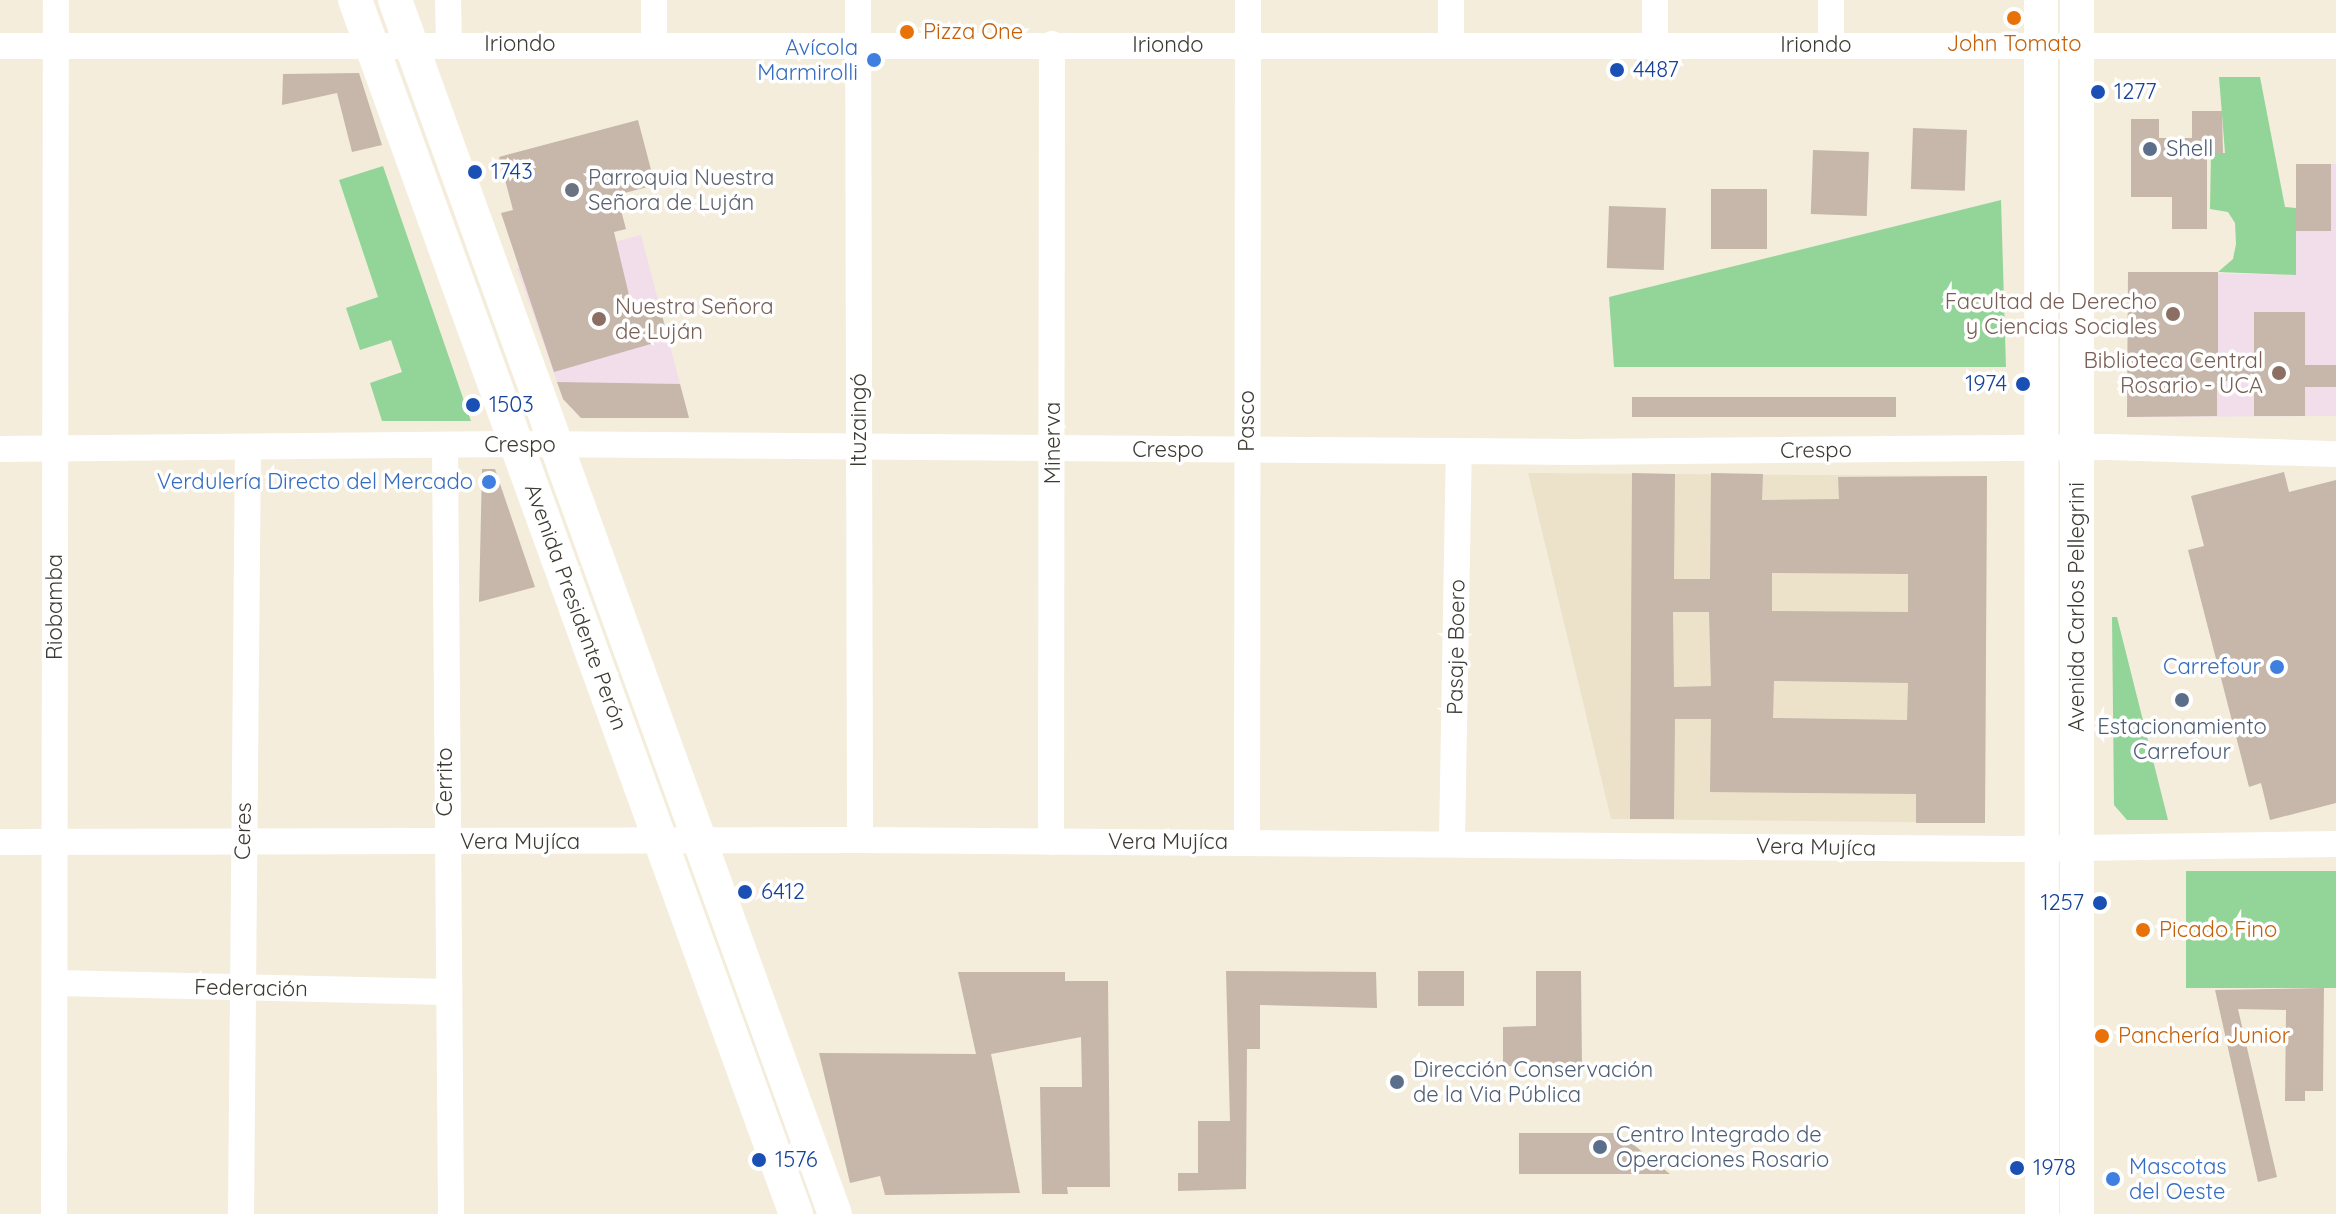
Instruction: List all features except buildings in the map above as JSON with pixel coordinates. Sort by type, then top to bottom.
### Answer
[{"type":"main road","name":"Avenida Presidente Perón","points":[[355,0],[796,1214]]},
{"type":"main road","name":"Avenida Presidente Perón","points":[[395,0],[835,1214]]},
{"type":"main road","name":"Avenida Carlos Pellegrini","points":[[2041,0],[2042,1214]]},
{"type":"main road","name":"Avenida Carlos Pellegrini","points":[[2077,0],[2077,1214]]},
{"type":"street","name":"Riobamba","points":[[54,1214],[56,0]]},
{"type":"street","points":[[448,0],[449,45]]},
{"type":"street","points":[[654,0],[654,44]]},
{"type":"street","name":"Ituzaingó","points":[[858,0],[860,840]]},
{"type":"street","name":"Pasco","points":[[1247,842],[1248,0]]},
{"type":"street","points":[[1451,0],[1451,45]]},
{"type":"street","points":[[1655,0],[1655,45]]},
{"type":"street","points":[[1831,0],[1831,45]]},
{"type":"street","name":"Minerva","points":[[1051,842],[1052,44]]},
{"type":"street","name":"Iriondo","points":[[0,46],[2336,46]]},
{"type":"street","name":"Crespo","points":[[0,449],[517,444],[1459,452],[2077,448],[2336,454]]},
{"type":"street","name":"Cerrito","points":[[445,446],[445,842],[451,1214]]},
{"type":"street","name":"Ceres","points":[[241,1214],[248,447]]},
{"type":"street","name":"Pasaje Boero","points":[[1452,842],[1459,452]]},
{"type":"street","name":"Vera Mujíca","points":[[0,842],[860,840],[2041,848],[2336,844]]},
{"type":"street","name":"Federación","points":[[55,983],[448,992]]},
{"type":"shaded area","points":[[2296,164],[2336,164],[2336,416],[2127,417],[2128,272],[2296,275]]},
{"type":"shaded area","name":"Nuestra Señora de Luján","points":[[641,235],[689,418],[581,418],[563,399],[517,268]]},
{"type":"shaded area","points":[[1528,473],[1987,476],[1985,823],[1611,819]]},
{"type":"green space","points":[[2219,77],[2260,77],[2285,207],[2296,208],[2296,275],[2218,272],[2233,259],[2236,244],[2235,223],[2228,212],[2210,209],[2211,153],[2225,153]]},
{"type":"green space","points":[[383,166],[471,421],[382,421],[370,383],[402,372],[391,340],[360,350],[346,308],[378,297],[339,180]]},
{"type":"green space","points":[[2001,200],[2006,367],[1614,367],[1609,297]]},
{"type":"green space","points":[[2112,617],[2117,617],[2168,820],[2127,820],[2114,805]]},
{"type":"green space","points":[[2186,871],[2336,871],[2336,988],[2186,988]]},
{"type":"place","name":"John Tomato","points":[[2014,18]]},
{"type":"place","name":"Pizza One","points":[[907,32]]},
{"type":"place","name":"Avícola Marmirolli","points":[[874,60]]},
{"type":"place","name":"4487","points":[[1617,70]]},
{"type":"place","name":"1277","points":[[2098,92]]},
{"type":"place","name":"Shell","points":[[2150,149]]},
{"type":"place","name":"1743","points":[[475,172]]},
{"type":"place","name":"Parroquia Nuestra Señora de Luján","points":[[572,190]]},
{"type":"place","name":"Facultad de Derecho y Ciencias Sociales","points":[[2173,314]]},
{"type":"place","name":"Nuestra Señora de Luján","points":[[599,319]]},
{"type":"place","name":"Biblioteca Central Rosario - UCA","points":[[2279,373]]},
{"type":"place","name":"1974","points":[[2023,384]]},
{"type":"place","name":"1503","points":[[473,405]]},
{"type":"place","name":"Verdulería Directo del Mercado","points":[[489,482]]},
{"type":"place","name":"Carrefour","points":[[2277,667]]},
{"type":"place","name":"Estacionamiento Carrefour","points":[[2182,700]]},
{"type":"place","name":"6412","points":[[745,892]]},
{"type":"place","name":"1257","points":[[2100,903]]},
{"type":"place","name":"Picado Fino","points":[[2143,930]]},
{"type":"place","name":"Panchería Junior","points":[[2102,1036]]},
{"type":"place","name":"Dirección Conservación de la Via Pública","points":[[1397,1082]]},
{"type":"place","name":"Centro Integrado de Operaciones Rosario","points":[[1600,1147]]},
{"type":"place","name":"1576","points":[[759,1160]]},
{"type":"place","name":"1978","points":[[2017,1168]]},
{"type":"place","name":"Mascotas del Oeste","points":[[2113,1179]]}]
